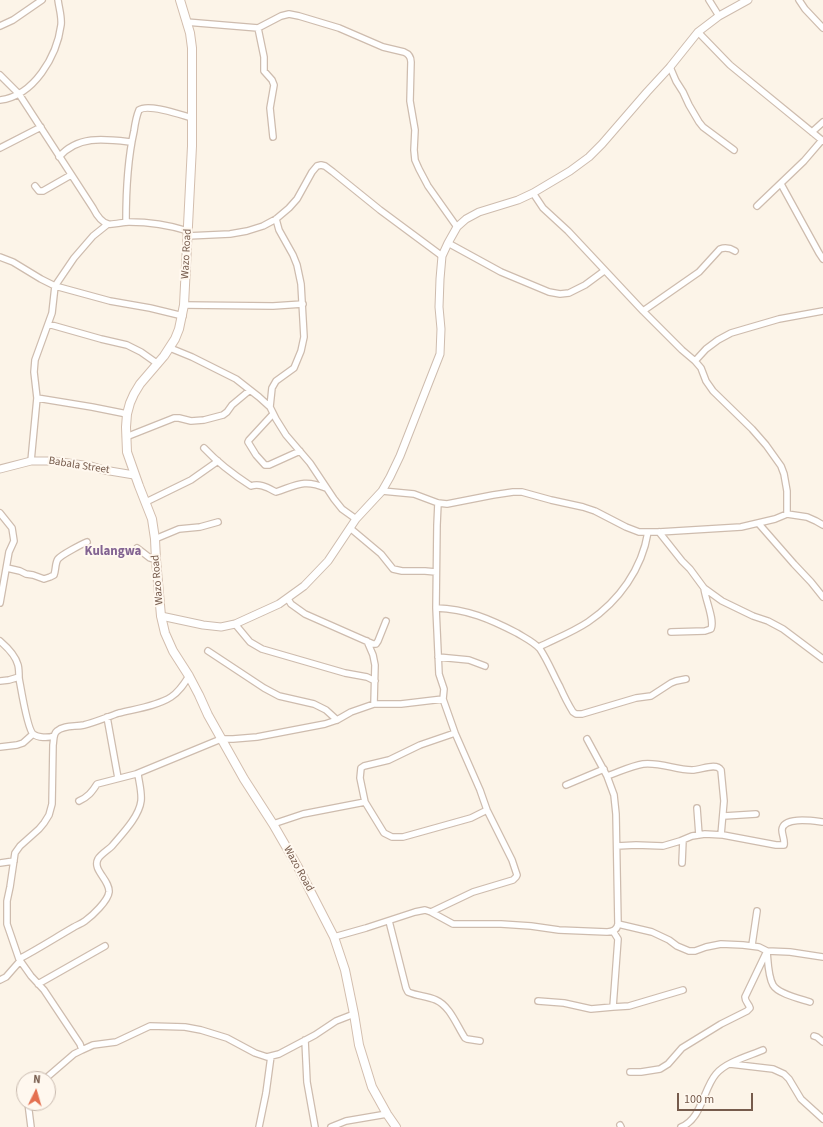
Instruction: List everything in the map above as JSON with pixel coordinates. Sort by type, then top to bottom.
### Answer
[{"type":"main road","name":"Wazo Road","points":[[180,0],[192,48],[191,166],[183,316],[170,348],[140,384],[130,403],[126,427],[127,452],[134,475],[152,519],[161,616],[165,633],[173,651],[189,676],[221,739],[299,868],[334,937],[345,970],[359,1045],[372,1087],[396,1127]]},
{"type":"street","points":[[0,26],[13,20],[42,0]]},
{"type":"street","points":[[0,100],[19,94],[36,80],[44,70],[58,40],[62,23],[58,0]]},
{"type":"street","points":[[709,0],[719,16]]},
{"type":"street","points":[[161,616],[203,625],[221,627],[235,624],[279,604],[288,598],[304,586],[328,561],[356,519],[382,491],[390,477],[400,456],[440,354],[441,329],[439,306],[442,256],[457,227],[466,219],[478,212],[518,200],[533,193],[570,171],[589,157],[670,67],[698,32],[719,16],[748,0]]},
{"type":"street","points":[[799,0],[805,9],[823,28]]},
{"type":"street","points":[[186,22],[258,28],[281,16],[289,14],[338,28],[383,47],[407,54],[411,59],[410,101],[415,130],[414,150],[416,160],[428,186],[457,227]]},
{"type":"street","points":[[258,28],[264,57],[264,71],[272,80],[274,85],[270,108],[273,136]]},
{"type":"street","points":[[698,32],[730,64],[823,141],[757,206]]},
{"type":"street","points":[[670,67],[676,81],[699,122],[703,127],[734,150]]},
{"type":"street","points":[[0,75],[19,94],[99,218],[108,224]]},
{"type":"street","points":[[126,222],[126,188],[131,142],[137,114],[141,108],[146,108],[192,118]]},
{"type":"street","points":[[812,132],[823,122]]},
{"type":"street","points":[[0,148],[40,127]]},
{"type":"street","points":[[59,157],[71,146],[88,140],[131,142]]},
{"type":"street","points":[[31,461],[37,398],[34,372],[36,360],[52,308],[54,286],[74,258],[93,236],[108,224],[126,222],[158,224],[174,227],[187,233],[230,234],[247,231],[276,219],[289,208],[297,199],[312,172],[317,166],[320,165],[324,166],[355,188],[380,210],[442,256]]},
{"type":"street","points":[[34,186],[39,191],[43,191],[71,175]]},
{"type":"street","points":[[781,184],[823,259]]},
{"type":"street","points":[[533,193],[544,208],[568,231],[604,271],[682,350],[696,361],[713,391],[759,437],[781,466],[786,482],[787,514]]},
{"type":"street","points":[[270,407],[272,388],[276,382],[294,368],[301,351],[304,337],[303,304],[297,265],[294,255],[279,230],[276,219]]},
{"type":"street","points":[[448,243],[501,272],[549,292],[560,294],[569,293],[585,285],[604,271]]},
{"type":"street","points":[[643,311],[699,272],[720,249],[724,247],[735,251]]},
{"type":"street","points":[[0,257],[13,262],[41,280],[54,286],[110,301],[183,316]]},
{"type":"street","points":[[184,305],[273,306],[303,304]]},
{"type":"street","points":[[696,361],[706,349],[731,333],[779,319],[823,311]]},
{"type":"street","points":[[48,324],[127,345],[141,352],[158,364]]},
{"type":"street","points":[[170,348],[236,379],[270,407],[286,435],[314,468],[326,488],[342,509],[356,519]]},
{"type":"street","points":[[126,437],[174,418],[190,421],[204,420],[223,415],[236,401],[250,390]]},
{"type":"street","points":[[37,398],[127,414]]},
{"type":"street","points":[[273,414],[248,442],[256,455],[265,465],[268,465],[300,451]]},
{"type":"street","points":[[204,448],[235,476],[251,486],[257,484],[276,492],[302,483],[316,484],[326,488]]},
{"type":"street","name":"Babala Street","points":[[0,468],[31,461],[53,461],[92,466],[104,470],[134,475]]},
{"type":"street","points":[[146,502],[191,480],[218,461]]},
{"type":"street","points":[[382,491],[414,494],[438,504],[447,504],[493,495],[522,492],[583,507],[639,532],[741,527],[759,524],[787,514],[807,516],[823,525]]},
{"type":"street","points":[[431,912],[473,892],[513,880],[517,875],[512,860],[487,810],[443,699],[444,689],[439,674],[436,608],[438,504]]},
{"type":"street","points":[[0,513],[12,528],[14,536],[14,541],[9,552],[0,603]]},
{"type":"street","points":[[155,539],[179,529],[200,527],[218,522]]},
{"type":"street","points":[[759,524],[823,597]]},
{"type":"street","points":[[350,528],[381,554],[393,569],[402,572],[436,572]]},
{"type":"street","points":[[539,648],[588,622],[611,603],[629,580],[640,561],[646,546],[648,532]]},
{"type":"street","points":[[659,532],[704,588],[722,601],[753,616],[768,621],[783,630],[823,660]]},
{"type":"street","points":[[7,568],[46,579],[54,575],[56,561],[58,558],[77,546],[87,542]]},
{"type":"street","points":[[138,548],[150,558],[156,560]]},
{"type":"street","points":[[671,632],[705,631],[711,629],[710,612],[705,598],[704,588]]},
{"type":"street","points":[[288,598],[291,604],[305,614],[373,644],[376,644],[378,641],[386,621]]},
{"type":"street","points":[[436,608],[452,608],[476,614],[530,640],[539,648],[548,661],[560,689],[573,712],[576,714],[582,714],[636,698],[650,696],[671,683],[686,679]]},
{"type":"street","points":[[235,624],[250,642],[262,650],[362,676],[375,681]]},
{"type":"street","points":[[0,641],[18,665],[29,725],[33,734],[47,737],[54,736]]},
{"type":"street","points":[[367,641],[373,655],[375,666],[374,704]]},
{"type":"street","points":[[208,651],[264,688],[279,696],[314,704],[326,710],[337,720]]},
{"type":"street","points":[[438,657],[469,660],[485,666]]},
{"type":"street","points":[[82,1050],[80,1044],[44,990],[19,960],[7,924],[7,901],[16,853],[20,846],[39,829],[49,815],[52,804],[54,736],[56,731],[61,728],[83,725],[160,703],[171,698],[177,693],[189,676]]},
{"type":"street","points":[[0,681],[19,677]]},
{"type":"street","points":[[79,801],[91,794],[97,784],[138,774],[221,739],[257,737],[325,724],[337,720],[351,712],[374,704],[401,704],[443,699]]},
{"type":"street","points":[[107,717],[118,778]]},
{"type":"street","points":[[455,732],[420,745],[389,760],[361,768],[360,778],[365,802],[384,833],[392,837],[403,837],[471,818],[487,810]]},
{"type":"street","points":[[0,747],[23,743],[33,734]]},
{"type":"street","points":[[334,937],[425,910],[453,924],[501,924],[559,930],[608,932],[616,929],[618,924],[617,846],[614,795],[608,776],[587,739]]},
{"type":"street","points":[[608,776],[644,764],[694,770],[716,766],[720,768],[724,801],[724,816],[721,835]]},
{"type":"street","points":[[566,785],[604,769]]},
{"type":"street","points":[[0,980],[6,977],[19,960],[84,922],[103,904],[109,894],[109,887],[99,871],[97,866],[98,860],[135,818],[141,800],[138,774]]},
{"type":"street","points":[[273,824],[302,814],[365,802]]},
{"type":"street","points":[[697,808],[699,835]]},
{"type":"street","points":[[724,816],[756,814]]},
{"type":"street","points":[[617,846],[663,846],[692,836],[705,834],[721,835],[776,845],[784,845],[785,842],[782,829],[787,822],[823,822]]},
{"type":"street","points":[[682,863],[683,840]]},
{"type":"street","points":[[0,863],[14,862]]},
{"type":"street","points":[[752,945],[757,911]]},
{"type":"street","points":[[389,921],[408,992],[437,1000],[455,1019],[467,1040],[480,1041]]},
{"type":"street","points":[[618,924],[652,932],[669,940],[676,946],[689,951],[695,951],[721,944],[752,945],[767,951],[790,952],[823,957]]},
{"type":"street","points":[[613,931],[618,939],[613,1007]]},
{"type":"street","points":[[38,984],[105,946]]},
{"type":"street","points":[[767,951],[770,976],[775,988],[810,1002]]},
{"type":"street","points":[[630,1072],[660,1069],[668,1064],[682,1048],[721,1024],[747,1011],[750,1008],[745,1001],[745,997],[767,951]]},
{"type":"street","points":[[538,1001],[564,1003],[591,1009],[629,1006],[683,990]]},
{"type":"street","points":[[54,1071],[74,1054],[82,1050],[93,1045],[116,1042],[150,1026],[185,1027],[227,1038],[262,1056],[271,1056],[279,1054],[315,1035],[336,1021],[354,1014]]},
{"type":"street","points":[[814,1036],[823,1042]]},
{"type":"street","points":[[305,1040],[307,1082],[315,1127]]},
{"type":"street","points":[[681,1127],[690,1122],[695,1115],[712,1079],[717,1073],[730,1064],[763,1050]]},
{"type":"street","points":[[259,1127],[268,1081],[271,1056]]},
{"type":"street","points":[[730,1064],[773,1069],[784,1074],[789,1079],[801,1099],[823,1119]]},
{"type":"street","points":[[29,1111],[31,1127]]},
{"type":"street","points":[[331,1127],[346,1121],[387,1114]]},
{"type":"district","name":"Kulangwa","points":[[113,552]]}]
